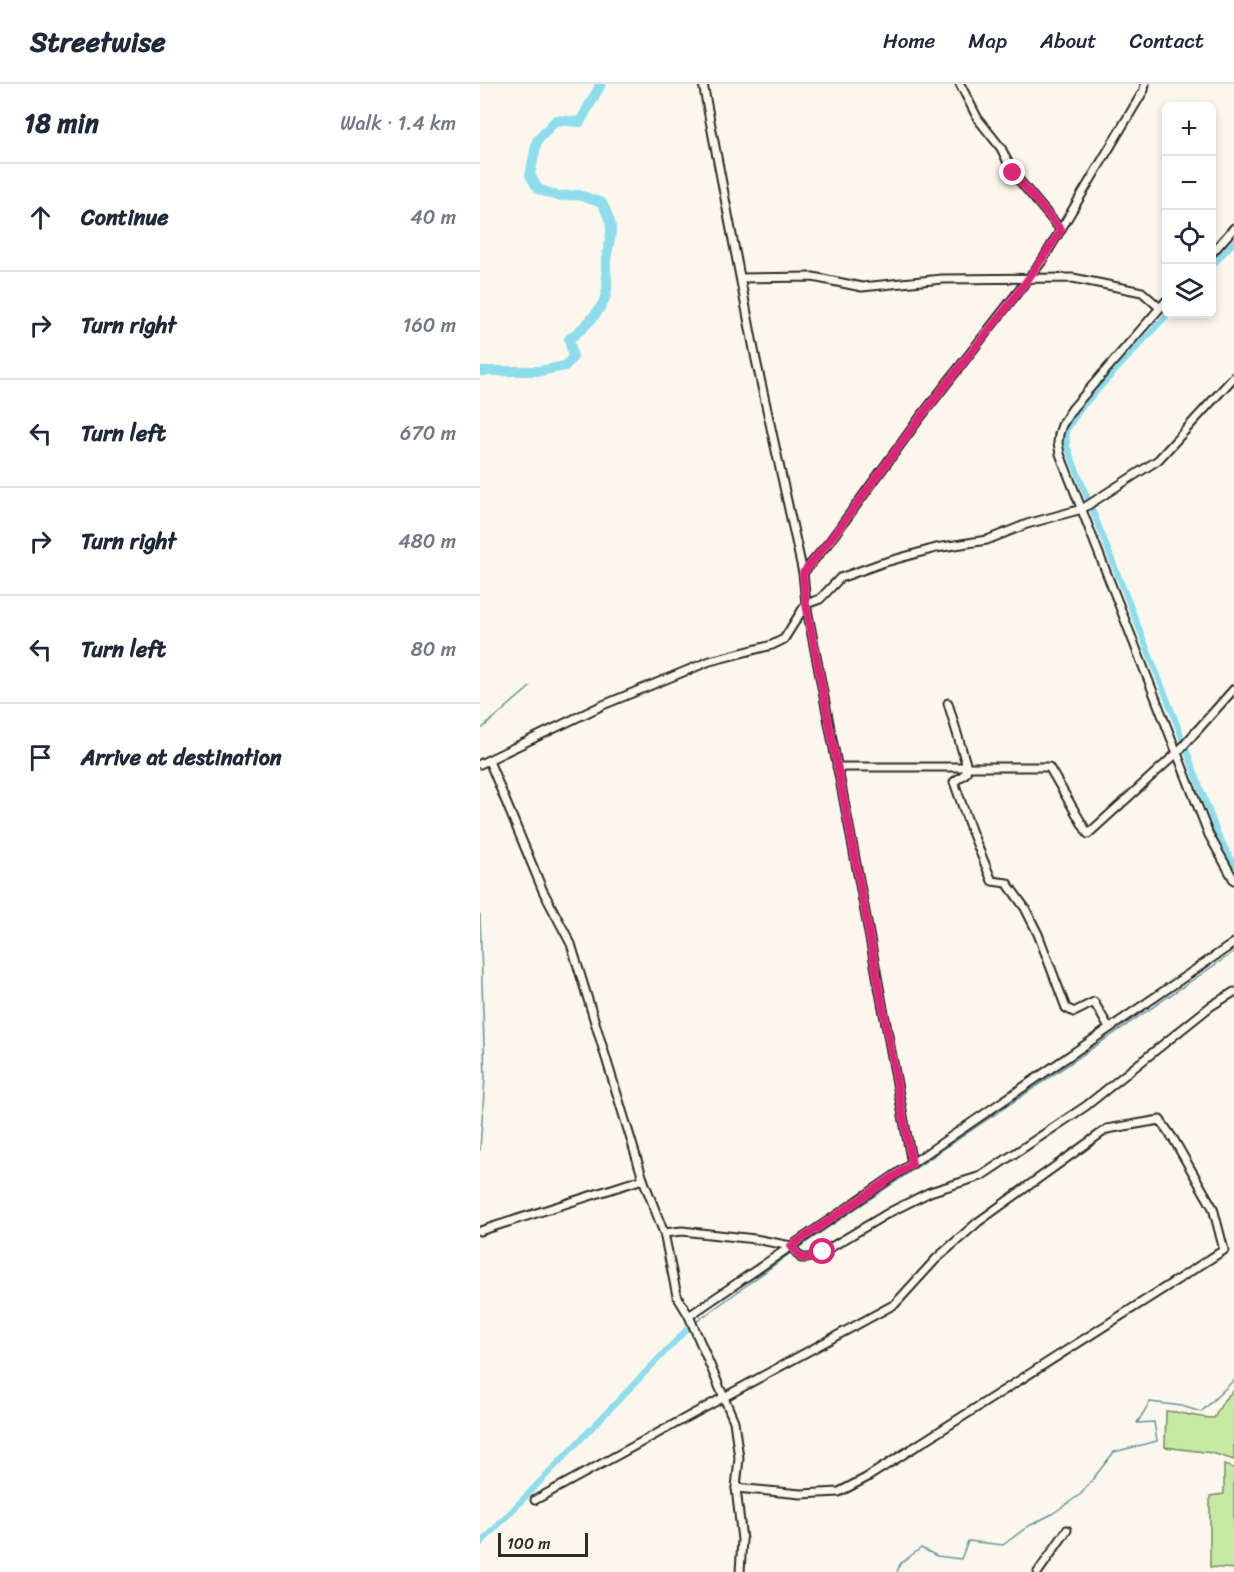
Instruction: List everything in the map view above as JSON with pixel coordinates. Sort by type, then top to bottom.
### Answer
[{"type":"street","points":[[703,84],[756,360],[803,573],[806,604],[912,1164]]},
{"type":"street","points":[[960,84],[978,119],[1001,148],[1013,173],[1061,230]]},
{"type":"street","points":[[803,573],[831,541],[919,419],[1030,277],[1061,230],[1144,90],[1145,84]]},
{"type":"street","points":[[1216,248],[1234,228]]},
{"type":"street","points":[[741,278],[813,277],[862,287],[942,279],[1073,278],[1142,292],[1160,308],[1072,409],[1062,425],[1058,443],[1060,454],[1209,835],[1234,880]]},
{"type":"street","points":[[480,764],[646,687],[710,661],[772,645],[784,639],[806,604],[820,599],[840,578],[936,548],[987,540],[1027,524],[1082,509],[1158,460],[1234,376]]},
{"type":"street","points":[[837,767],[1049,766],[1088,834],[1177,753],[1234,689]]},
{"type":"street","points":[[948,703],[967,767],[966,773],[954,782],[970,830],[992,882],[1008,883],[1025,908],[1038,934],[1066,1008],[1074,1012],[1094,1002],[1109,1028]]},
{"type":"street","points":[[489,761],[543,891],[571,944],[643,1179],[664,1233],[676,1296],[692,1322],[734,1421],[739,1458],[736,1488],[742,1540],[740,1572]]},
{"type":"street","points":[[692,1322],[912,1164],[1234,943]]},
{"type":"street","points":[[664,1233],[682,1231],[755,1239],[793,1249],[801,1258],[808,1258],[823,1252],[890,1212],[930,1192],[981,1176],[1086,1106],[1211,1006],[1234,992]]},
{"type":"street","points":[[535,1500],[895,1305],[936,1259],[978,1222],[1107,1129],[1160,1120],[1213,1208],[1224,1250],[866,1478],[839,1492],[801,1494],[736,1488]]},
{"type":"street","points":[[480,1231],[643,1179]]},
{"type":"street","points":[[1038,1572],[1067,1530]]},
{"type":"green space","points":[[1234,1390],[1234,1460],[1212,1453],[1165,1447],[1166,1411],[1214,1418],[1224,1400]]},
{"type":"green space","points":[[1224,1465],[1234,1468],[1234,1569],[1210,1567],[1210,1496],[1224,1494]]},
{"type":"waterway","points":[[480,371],[540,371],[565,366],[573,357],[569,339],[587,324],[598,311],[606,296],[606,261],[611,226],[602,203],[579,195],[557,196],[538,189],[530,175],[537,141],[556,120],[580,122],[601,84]]},
{"type":"waterway","points":[[1214,264],[1234,242]]},
{"type":"waterway","points":[[1164,318],[1081,408],[1066,431],[1067,446],[1217,832],[1234,865]]},
{"type":"waterway","points":[[480,730],[530,687]]},
{"type":"waterway","points":[[480,914],[485,1078],[480,1150]]},
{"type":"waterway","points":[[798,1248],[1234,952]]},
{"type":"waterway","points":[[696,1322],[792,1252]]},
{"type":"waterway","points":[[480,1544],[688,1328]]},
{"type":"waterway","points":[[897,1572],[900,1564],[921,1548],[937,1556],[961,1559],[968,1541],[1003,1545],[1027,1527],[1052,1514],[1081,1494],[1114,1452],[1157,1441],[1154,1422],[1137,1423],[1150,1402],[1182,1406],[1201,1412],[1234,1380]]},
{"type":"route","points":[[823,1252],[808,1258],[801,1258],[791,1246],[912,1164],[806,604],[803,573],[831,541],[919,419],[1042,261],[1061,230],[1013,173]]}]
